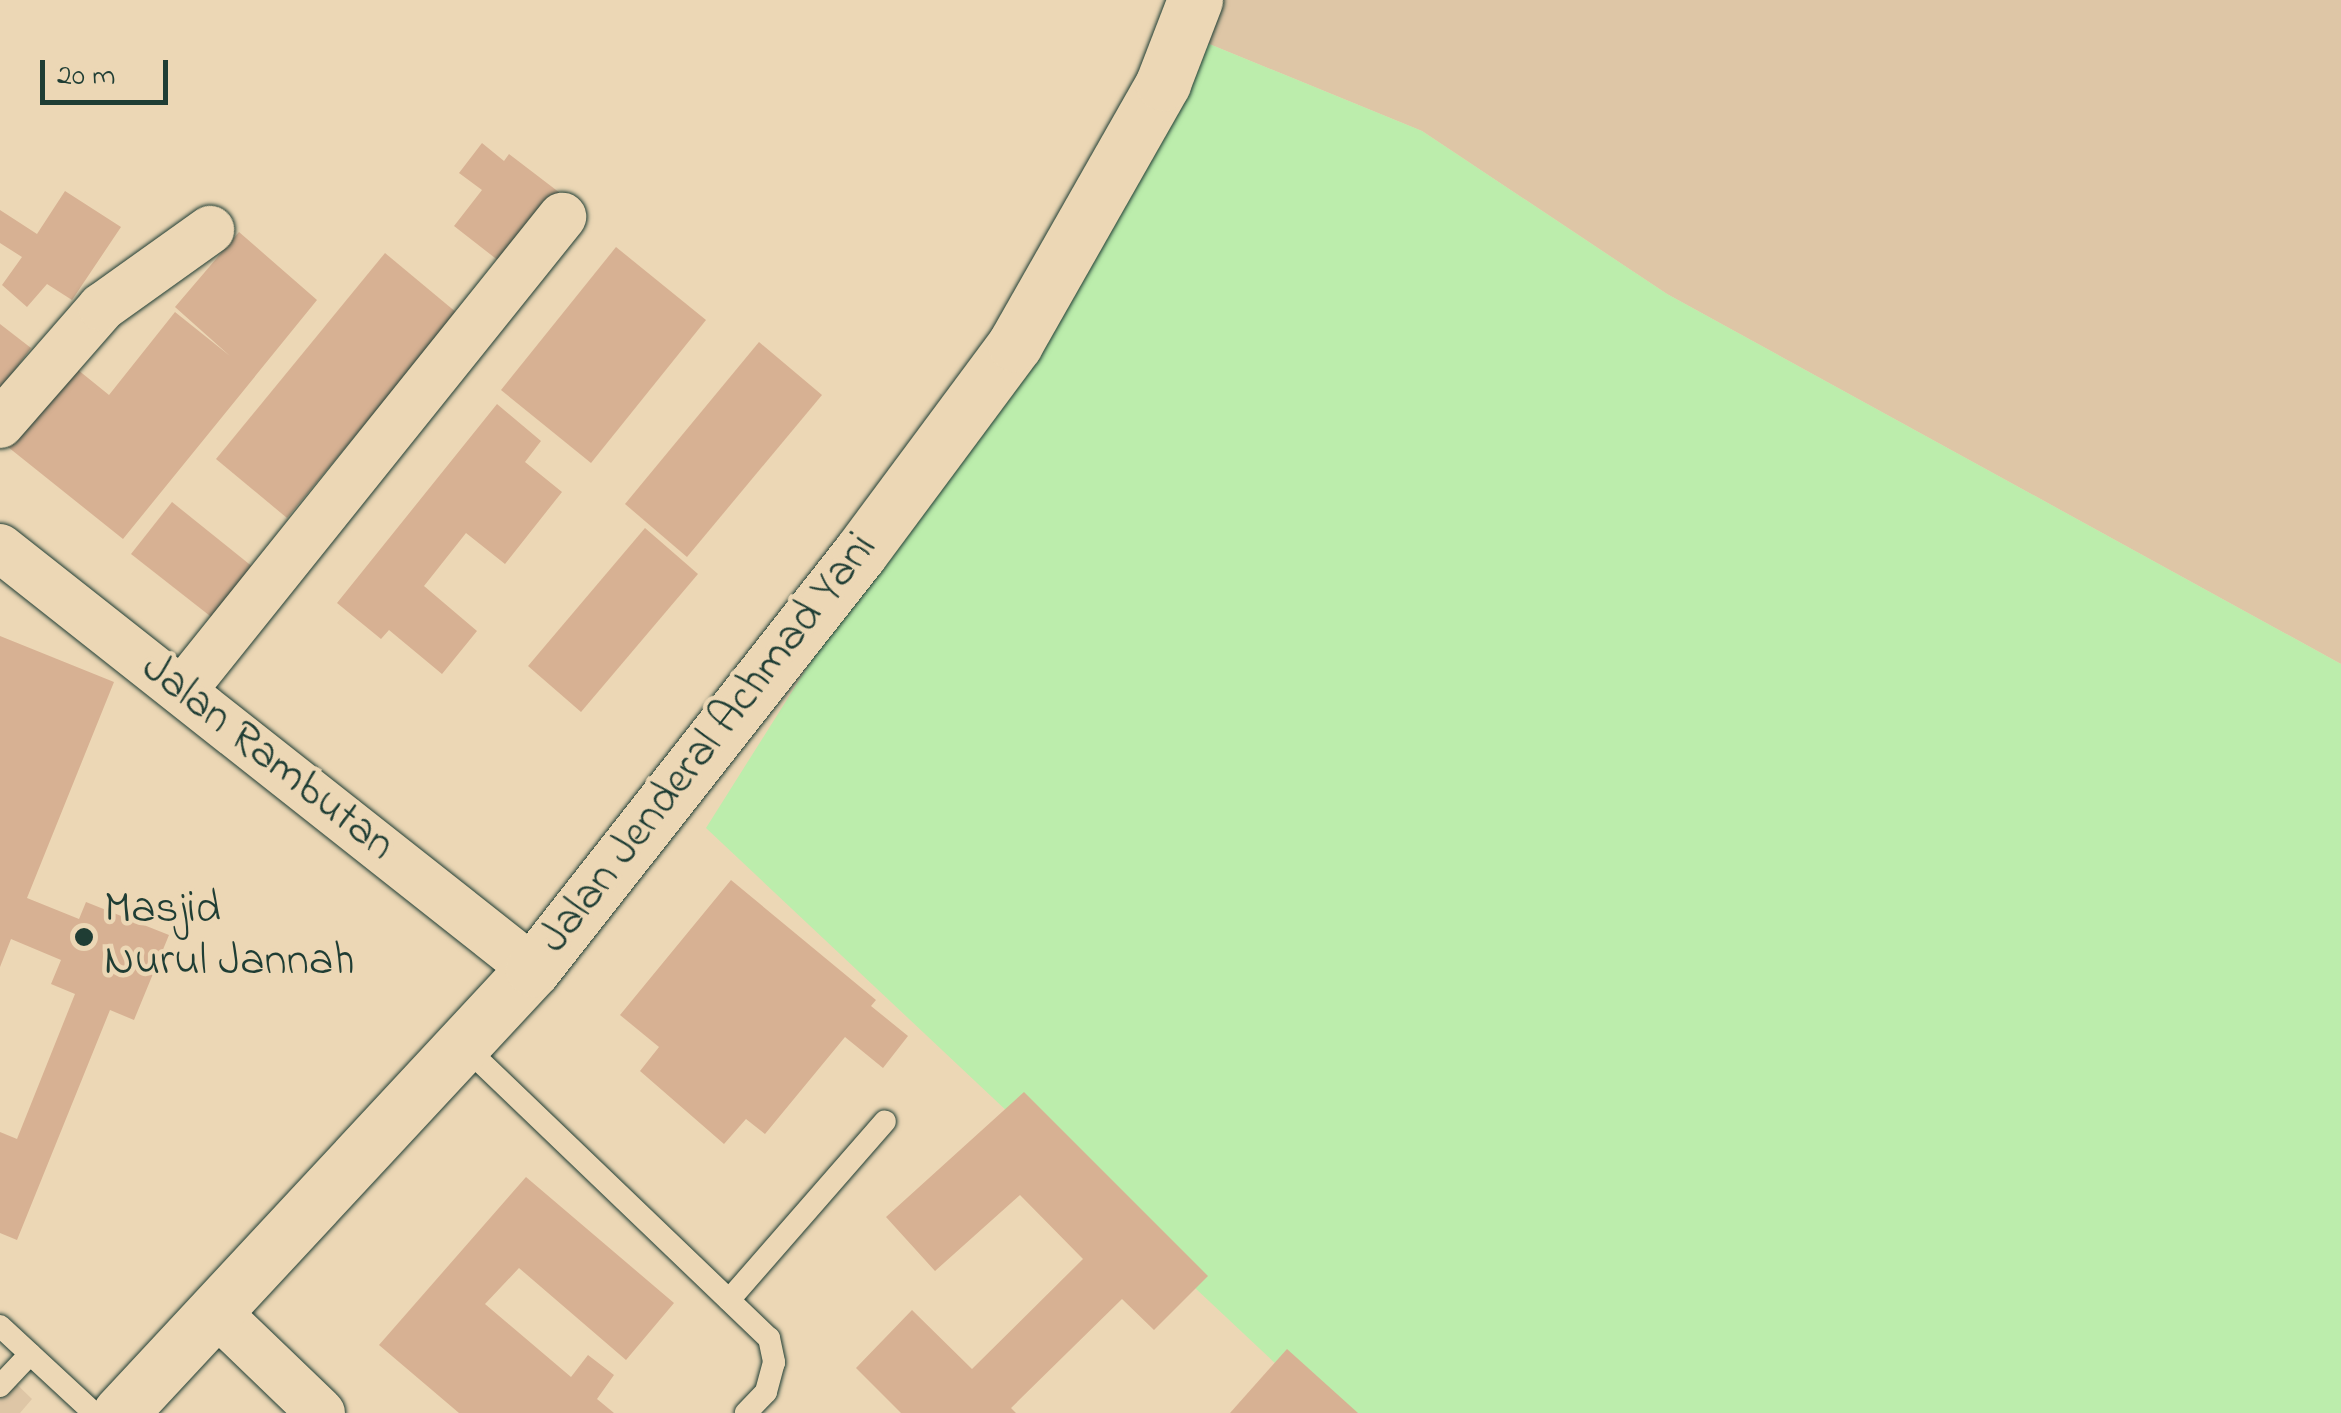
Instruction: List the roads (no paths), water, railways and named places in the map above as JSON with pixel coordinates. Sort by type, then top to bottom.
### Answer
[{"type":"main road","name":"Jalan Jenderal Achmad Yani","points":[[120,1413],[533,969],[1015,344],[1163,83],[1195,0]]},
{"type":"street","points":[[182,691],[562,217]]},
{"type":"street","points":[[0,424],[102,307],[210,230]]},
{"type":"street","name":"Jalan Rambutan","points":[[0,548],[533,969]]},
{"type":"street","points":[[215,1311],[322,1413]]},
{"type":"lane","points":[[463,1045],[769,1338],[774,1362],[766,1392],[746,1413]]},
{"type":"lane","points":[[730,1300],[886,1121]]},
{"type":"lane","points":[[0,1326],[94,1413]]},
{"type":"lane","points":[[0,1386],[30,1354]]},
{"type":"place","name":"Masjid Nurul Jannah","points":[[84,937]]}]
